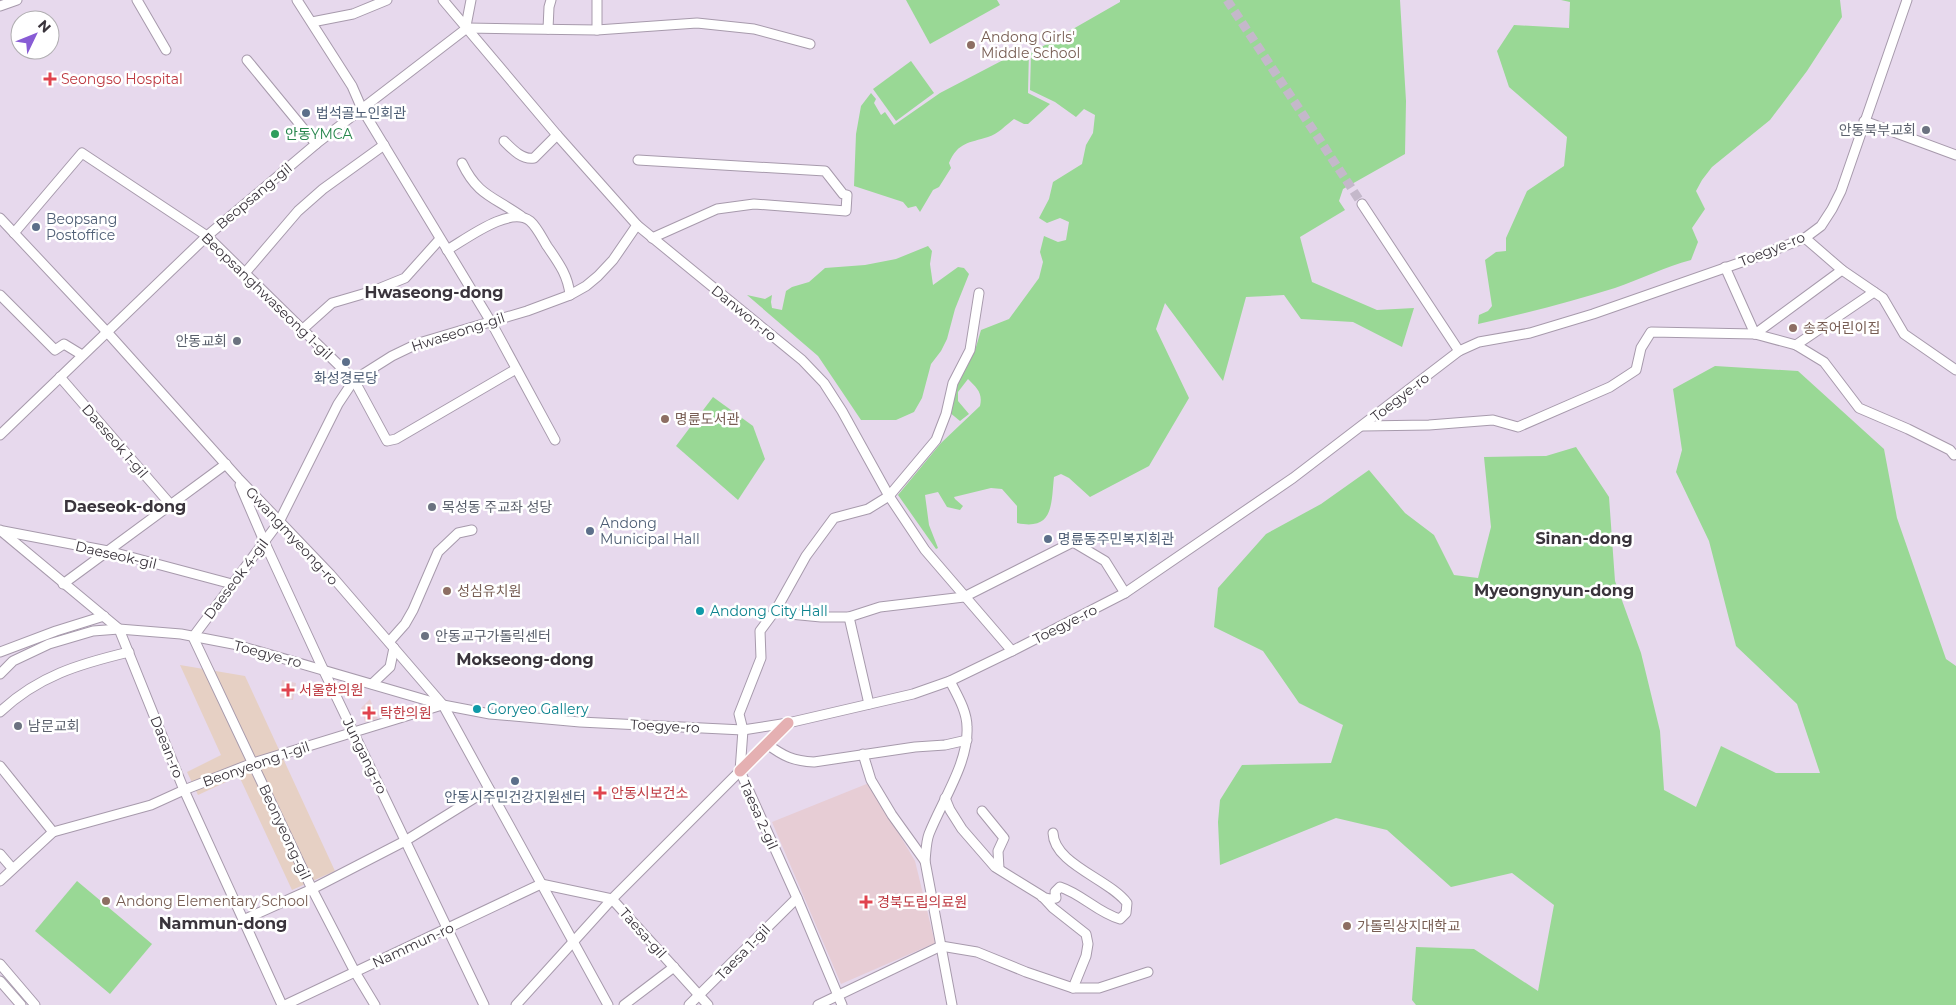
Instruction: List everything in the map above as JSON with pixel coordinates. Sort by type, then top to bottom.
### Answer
[{"type":"main road","points":[[740,771],[788,723]]},
{"type":"street","points":[[0,6],[17,0]]},
{"type":"street","points":[[137,0],[166,50]]},
{"type":"street","points":[[297,0],[352,86],[362,109],[491,322],[555,440]]},
{"type":"street","points":[[312,22],[354,14],[387,0]]},
{"type":"street","name":"Danwon-ro","points":[[444,0],[557,135],[637,225],[802,360],[824,383],[842,411],[889,496],[925,550],[1012,652]]},
{"type":"street","points":[[471,0],[466,27],[597,30],[697,23],[754,29],[810,44]]},
{"type":"street","points":[[548,29],[551,0]]},
{"type":"street","points":[[597,0],[597,30]]},
{"type":"street","name":"Toegye-ro","points":[[0,674],[12,661],[49,644],[93,631],[119,629],[193,637],[233,644],[443,705],[490,714],[575,721],[743,730],[788,723],[913,694],[950,681],[1012,652],[1125,593],[1207,538],[1363,426],[1459,351],[1479,342],[1530,333],[1575,319],[1725,268],[1804,238],[1821,226],[1832,209],[1840,191],[1907,0]]},
{"type":"street","name":"Beopsang-gil","points":[[0,435],[207,236],[316,144],[466,27]]},
{"type":"street","points":[[247,60],[316,144]]},
{"type":"street","points":[[1864,121],[1956,155]]},
{"type":"street","points":[[504,141],[526,158],[534,158],[557,135]]},
{"type":"street","points":[[245,273],[298,211],[323,189],[384,145]]},
{"type":"street","name":"Beopsanghwaseong 1-gil","points":[[14,233],[82,153],[207,236],[354,380],[387,442],[396,439],[516,369]]},
{"type":"street","points":[[638,160],[826,171],[843,194],[846,195],[846,211],[754,204],[717,209],[652,238]]},
{"type":"street","points":[[462,162],[469,177],[484,193],[533,224],[564,271],[570,295]]},
{"type":"street","points":[[1362,204],[1459,351]]},
{"type":"street","points":[[447,250],[504,218],[523,217]]},
{"type":"street","name":"Gwangmyeong-ro","points":[[0,218],[107,332],[238,478],[330,574],[443,705],[608,1005]]},
{"type":"street","name":"Hwaseong-gil","points":[[279,522],[338,404],[354,380],[392,356],[419,343],[491,322],[570,295],[586,286],[598,276],[613,260],[637,225]]},
{"type":"street","points":[[1804,238],[1842,270],[1883,298],[1904,334],[1956,370]]},
{"type":"street","points":[[303,329],[332,303],[373,291],[405,278],[440,239]]},
{"type":"street","points":[[1725,268],[1756,334]]},
{"type":"street","points":[[1756,334],[1842,270]]},
{"type":"street","points":[[1796,345],[1874,292]]},
{"type":"street","points":[[740,771],[743,730],[740,714],[761,658],[760,631],[777,608],[806,556],[834,518],[868,509],[889,496],[936,440],[946,414],[953,383],[970,350],[979,293]]},
{"type":"street","points":[[0,294],[55,350],[64,344],[82,356]]},
{"type":"street","points":[[1363,426],[1429,425],[1493,420],[1518,427],[1610,387],[1636,370],[1641,348],[1651,332],[1756,334],[1796,345],[1824,362],[1859,408],[1908,429],[1950,450],[1954,455]]},
{"type":"street","name":"Daeseok 1-gil","points":[[60,377],[171,505]]},
{"type":"street","points":[[64,584],[226,464]]},
{"type":"street","name":"Jungang-ro","points":[[238,478],[264,541],[323,669],[484,1005]]},
{"type":"street","name":"Daeseok 4-gil","points":[[193,637],[279,522]]},
{"type":"street","name":"Daeseok-gil","points":[[0,530],[108,551],[232,584]]},
{"type":"street","name":"Daean-ro","points":[[0,530],[119,629],[184,790],[284,1005]]},
{"type":"street","points":[[372,684],[390,666],[392,645],[413,610],[438,552],[458,533],[472,530]]},
{"type":"street","points":[[777,608],[790,614],[850,617],[880,607],[964,597],[1073,542],[1105,561],[1125,593]]},
{"type":"street","points":[[0,652],[56,631],[104,616]]},
{"type":"street","points":[[850,617],[869,704]]},
{"type":"street","name":"Beonyeong-gil","points":[[193,637],[312,889],[355,972],[375,1005]]},
{"type":"street","points":[[0,712],[18,695],[44,680],[89,661],[129,652]]},
{"type":"street","points":[[950,681],[961,701],[968,725],[967,740],[958,768],[928,837],[925,861],[952,1005]]},
{"type":"street","name":"Beonyeong 1-gil","points":[[0,881],[53,832],[151,805],[253,763],[443,705]]},
{"type":"street","points":[[767,744],[781,754],[797,761],[814,762],[945,745],[967,740]]},
{"type":"street","points":[[864,754],[871,780],[892,815],[925,861]]},
{"type":"street","points":[[0,766],[53,832]]},
{"type":"street","name":"Taesa 2-gil","points":[[516,1005],[612,899],[740,771],[797,898],[842,1005]]},
{"type":"street","points":[[243,920],[312,889],[406,841],[489,789]]},
{"type":"street","points":[[945,798],[962,829],[984,856],[999,869],[1042,896],[1050,899],[1056,898],[1056,892],[1060,887],[1071,890],[1106,915],[1120,919],[1126,913],[1127,903],[1122,896],[1099,878],[1062,856],[1054,840],[1053,833]]},
{"type":"street","points":[[982,811],[1004,838],[998,851],[999,869]]},
{"type":"street","points":[[0,854],[12,868]]},
{"type":"street","points":[[541,884],[612,899]]},
{"type":"street","name":"Nammun-ro","points":[[284,1005],[541,884]]},
{"type":"street","points":[[1042,896],[1053,908],[1086,934],[1088,944],[1086,956],[1073,988]]},
{"type":"street","name":"Taesa 1-gil","points":[[689,1005],[797,898]]},
{"type":"street","name":"Taesa-gil","points":[[612,899],[708,1005]]},
{"type":"street","points":[[818,1005],[941,946],[977,952],[1026,972],[1073,988],[1099,988],[1148,972]]},
{"type":"street","points":[[0,964],[35,1005]]},
{"type":"street","name":"Taesa-gil","points":[[624,1005],[674,967]]},
{"type":"street","points":[[0,981],[21,1005]]},
{"type":"shaded area","points":[[180,665],[245,676],[335,871],[292,890],[239,776],[198,795],[187,772],[221,755]]},
{"type":"shaded area","name":"서울한의원","points":[[282,680],[296,683],[293,700],[280,697]]},
{"type":"shaded area","name":"탁한의원","points":[[370,699],[378,719],[365,722],[361,708]]},
{"type":"shaded area","name":"경북도립의료원","points":[[869,783],[915,861],[935,943],[841,984],[772,822]]},
{"type":"green space","points":[[906,0],[997,0],[1000,5],[930,44]]},
{"type":"green space","points":[[1120,0],[1400,0],[1406,101],[1405,154],[1343,189],[1339,201],[1345,210],[1300,237],[1312,282],[1377,310],[1414,308],[1402,347],[1353,322],[1301,319],[1284,295],[1246,297],[1223,381],[1165,303],[1156,329],[1189,398],[1149,466],[1090,497],[1069,478],[1061,474],[1054,477],[1051,506],[1044,519],[1038,523],[1017,523],[1017,506],[1002,489],[991,488],[954,497],[963,506],[960,510],[947,507],[938,492],[925,495],[929,525],[938,548],[936,549],[898,495],[941,443],[980,406],[980,394],[968,379],[958,392],[958,401],[969,414],[960,421],[949,412],[955,385],[963,374],[976,347],[981,330],[1009,319],[1039,278],[1043,262],[1040,252],[1044,236],[1058,242],[1066,240],[1069,222],[1060,218],[1047,223],[1039,218],[1049,199],[1053,182],[1082,164],[1086,145],[1093,133],[1095,115],[1084,109],[1076,117],[1055,102],[1030,90],[1031,53],[1120,2]]},
{"type":"green space","points":[[1561,0],[1840,0],[1842,17],[1807,71],[1770,120],[1712,167],[1702,180],[1696,191],[1705,209],[1692,228],[1698,242],[1691,260],[1615,288],[1478,324],[1479,315],[1488,311],[1492,306],[1485,260],[1496,252],[1506,251],[1506,238],[1527,191],[1564,166],[1567,137],[1509,87],[1497,51],[1514,25],[1569,28],[1570,2]]},
{"type":"green space","points":[[1026,48],[1029,50],[1028,93],[1050,104],[1028,124],[1014,119],[995,134],[960,147],[949,163],[951,168],[939,187],[933,190],[920,212],[916,206],[908,208],[903,202],[854,186],[856,134],[861,106],[871,93],[876,99],[874,103],[881,115],[885,112],[894,125],[940,93]]},
{"type":"green space","points":[[911,61],[934,93],[896,121],[873,89]]},
{"type":"green space","points":[[928,246],[932,251],[930,264],[933,285],[958,267],[964,268],[969,274],[955,309],[947,339],[931,364],[922,398],[914,412],[896,420],[861,420],[818,356],[747,295],[765,299],[772,295],[772,308],[782,310],[786,291],[792,287],[809,282],[825,268],[865,265],[896,259]]},
{"type":"green space","points":[[1715,366],[1798,371],[1884,449],[1897,518],[1946,659],[1956,666],[1956,1005],[1416,1005],[1412,1000],[1416,947],[1474,949],[1538,991],[1554,905],[1512,873],[1451,887],[1387,830],[1336,818],[1220,865],[1218,822],[1220,800],[1242,765],[1331,763],[1343,725],[1299,703],[1263,651],[1214,627],[1218,588],[1266,534],[1321,504],[1369,470],[1405,513],[1434,535],[1454,575],[1478,578],[1491,527],[1484,457],[1546,456],[1576,447],[1609,497],[1615,581],[1641,653],[1660,731],[1664,790],[1696,807],[1721,746],[1776,773],[1820,773],[1797,704],[1736,646],[1709,541],[1676,472],[1682,450],[1673,389]]},
{"type":"green space","points":[[713,397],[753,426],[765,459],[738,500],[676,446]]},
{"type":"green space","points":[[77,881],[152,944],[110,994],[35,931]]},
{"type":"tunnel","points":[[1227,0],[1362,204]]},
{"type":"place","name":"Andong Girls' Middle School","points":[[971,45]]},
{"type":"place","name":"Seongso Hospital","points":[[50,79]]},
{"type":"place","name":"법석골노인회관","points":[[306,113]]},
{"type":"place","name":"안동북부교회","points":[[1926,130]]},
{"type":"place","name":"안동YMCA","points":[[275,134]]},
{"type":"place","name":"Beopsang Postoffice","points":[[36,227]]},
{"type":"place","name":"송죽어린이집","points":[[1793,328]]},
{"type":"place","name":"안동교회","points":[[237,341]]},
{"type":"place","name":"화성경로당","points":[[346,362]]},
{"type":"place","name":"명륜도서관","points":[[665,419]]},
{"type":"place","name":"목성동 주교좌 성당","points":[[432,507]]},
{"type":"place","name":"Andong Municipal Hall","points":[[590,531]]},
{"type":"place","name":"명륜동주민복지회관","points":[[1048,539]]},
{"type":"place","name":"성심유치원","points":[[447,591]]},
{"type":"place","name":"Andong City Hall","points":[[700,611]]},
{"type":"place","name":"안동교구가톨릭센터","points":[[425,636]]},
{"type":"place","name":"서울한의원","points":[[288,690]]},
{"type":"place","name":"Goryeo Gallery","points":[[477,709]]},
{"type":"place","name":"탁한의원","points":[[369,713]]},
{"type":"place","name":"남문교회","points":[[18,726]]},
{"type":"place","name":"안동시주민건강지원센터","points":[[515,781]]},
{"type":"place","name":"안동시보건소","points":[[600,793]]},
{"type":"place","name":"Andong Elementary School","points":[[106,901]]},
{"type":"place","name":"경북도립의료원","points":[[866,902]]},
{"type":"place","name":"가톨릭상지대학교","points":[[1347,926]]},
{"type":"district","name":"Hwaseong-dong","points":[[434,292]]},
{"type":"district","name":"Daeseok-dong","points":[[125,506]]},
{"type":"district","name":"Sinan-dong","points":[[1584,538]]},
{"type":"district","name":"Myeongnyun-dong","points":[[1554,590]]},
{"type":"district","name":"Mokseong-dong","points":[[525,659]]},
{"type":"district","name":"Nammun-dong","points":[[223,923]]}]
